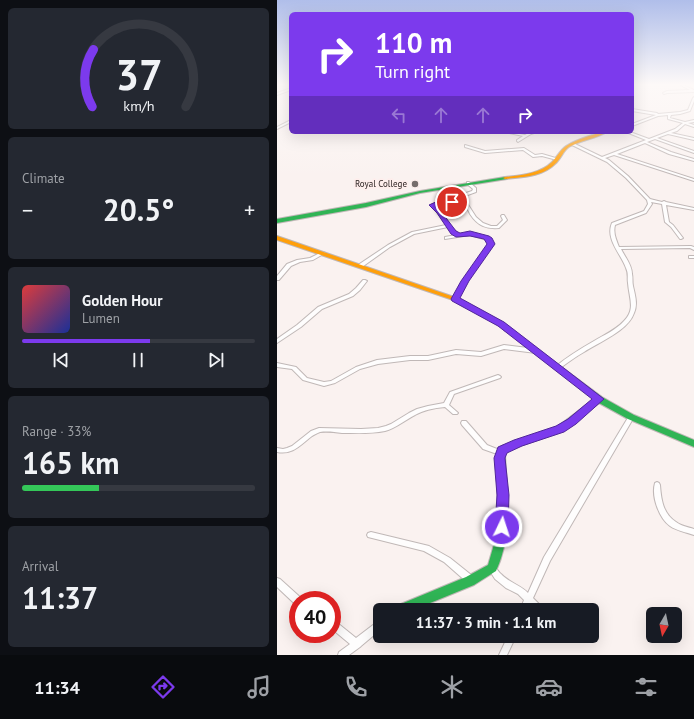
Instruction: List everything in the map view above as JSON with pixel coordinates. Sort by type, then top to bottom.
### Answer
[{"type":"street","points":[[634,124],[657,115]]},
{"type":"street","points":[[670,115],[669,118],[694,126]]},
{"type":"street","points":[[603,158],[676,130],[684,124],[694,121]]},
{"type":"street","points":[[277,128],[289,122]]},
{"type":"street","points":[[668,133],[694,139]]},
{"type":"street","points":[[515,134],[525,136]]},
{"type":"street","points":[[518,141],[530,134]]},
{"type":"street","points":[[277,221],[355,207],[468,183],[529,175],[546,168],[557,159],[564,149],[599,134]]},
{"type":"street","points":[[631,134],[671,153],[694,160]]},
{"type":"street","points":[[654,138],[694,152]]},
{"type":"street","points":[[557,368],[587,347],[617,330],[625,324],[630,317],[634,302],[630,283],[630,271],[612,236],[612,226],[645,212],[651,204],[649,200],[617,168],[603,158],[574,145]]},
{"type":"street","points":[[466,146],[485,152],[524,149],[534,156],[542,155],[557,159]]},
{"type":"street","points":[[505,147],[512,150]]},
{"type":"street","points":[[615,154],[694,180]]},
{"type":"street","points":[[458,201],[464,195],[474,192],[475,189],[468,183]]},
{"type":"street","points":[[649,200],[694,209]]},
{"type":"street","points":[[458,236],[448,226],[439,211],[433,205],[458,201],[466,204],[475,219],[483,226],[498,227],[505,220],[503,216]]},
{"type":"street","points":[[664,202],[667,222],[681,238]]},
{"type":"street","points":[[360,266],[389,246],[413,233],[448,226]]},
{"type":"street","points":[[446,238],[473,234],[489,239],[491,244],[465,281],[455,299]]},
{"type":"street","points":[[277,238],[455,299],[501,324],[599,399],[631,418],[694,444]]},
{"type":"street","points":[[618,248],[691,247],[694,249]]},
{"type":"street","points":[[277,279],[289,265],[299,261],[311,259],[323,253]]},
{"type":"street","points":[[277,341],[299,326],[321,308],[351,295],[359,289],[365,281]]},
{"type":"street","points":[[277,366],[294,368],[305,379],[324,384],[333,382],[358,368],[377,362],[410,358],[428,358],[456,352],[481,354],[504,347],[536,351]]},
{"type":"street","points":[[446,405],[451,393],[498,377]]},
{"type":"street","points":[[414,603],[472,581],[492,568],[499,541],[503,515],[500,453],[505,448],[560,429],[599,399]]},
{"type":"street","points":[[446,405],[455,413]]},
{"type":"street","points":[[277,450],[282,452],[290,450],[315,431],[362,432],[379,430],[389,427],[423,409],[446,405]]},
{"type":"street","points":[[528,603],[547,559],[631,418]]},
{"type":"street","points":[[464,423],[485,447],[500,453]]},
{"type":"street","points":[[657,485],[657,494],[660,506],[666,517],[677,526],[694,532]]},
{"type":"street","points":[[371,535],[427,548],[447,560],[472,581]]},
{"type":"street","points":[[492,568],[498,577],[521,591],[532,603]]},
{"type":"street","points":[[277,582],[289,593]]},
{"type":"street","points":[[341,631],[357,644]]},
{"type":"street","points":[[342,655],[373,631]]},
{"type":"street","points":[[503,655],[509,643]]},
{"type":"traffic: fast","points":[[277,221],[366,205],[420,192],[505,178]]},
{"type":"traffic: fast","points":[[508,330],[599,399],[631,417],[694,444]]},
{"type":"traffic: fast","points":[[417,603],[470,581],[492,568],[500,541],[503,510],[500,453],[505,448],[560,429],[599,399]]},
{"type":"traffic: slow","points":[[505,178],[532,174],[545,170],[555,162],[563,150],[567,147],[581,140],[599,134]]},
{"type":"traffic: slow","points":[[277,238],[455,299],[501,324],[508,330]]},
{"type":"place","name":"Royal College","points":[[415,184]]},
{"type":"route","points":[[452,202],[433,205],[439,211],[448,226],[458,236],[473,234],[487,238],[491,242],[490,248],[460,288],[455,299],[501,324],[599,399],[560,429],[502,450],[500,453],[500,469],[503,495],[502,527]]}]
